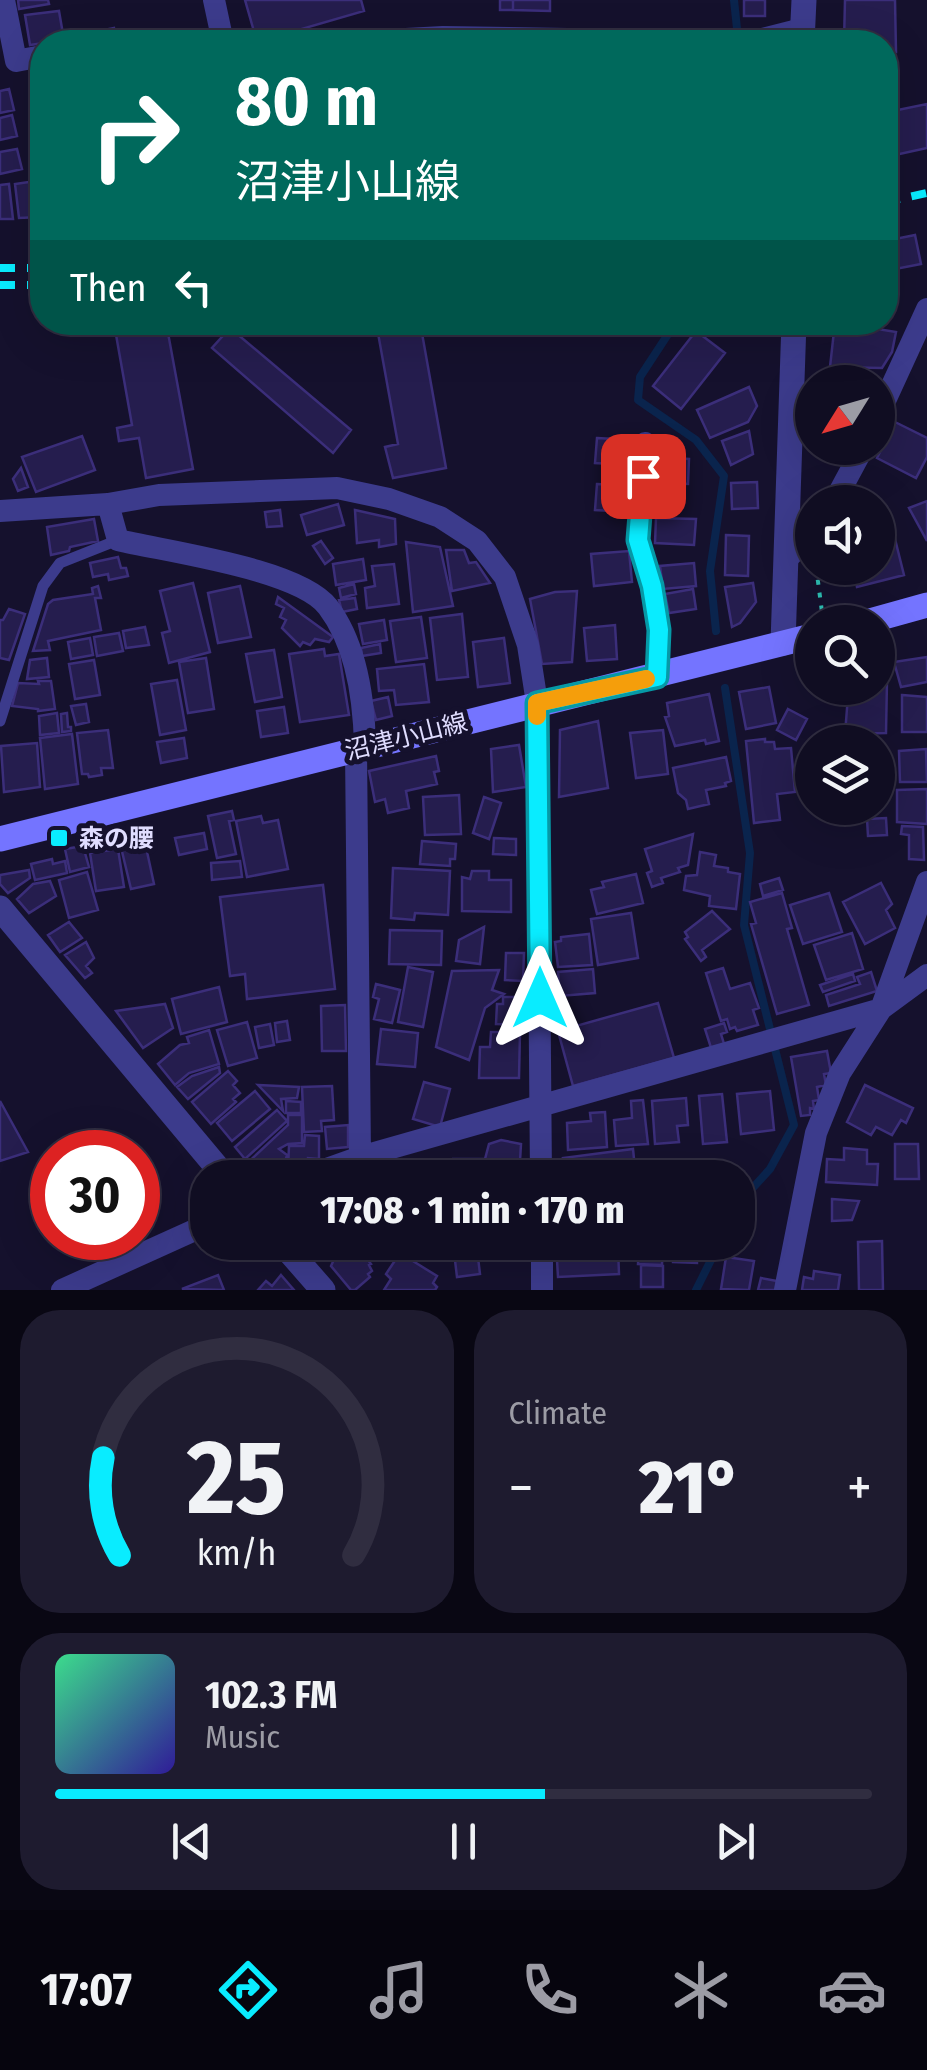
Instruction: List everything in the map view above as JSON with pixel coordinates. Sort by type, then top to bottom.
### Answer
[{"type":"main road","points":[[895,614],[927,605]]},
{"type":"main road","name":"沼津小山線","points":[[0,839],[537,703],[657,677],[783,643],[795,636]]},
{"type":"street","points":[[4,0],[16,61],[30,58]]},
{"type":"street","points":[[214,0],[220,30]]},
{"type":"street","points":[[802,30],[804,0]]},
{"type":"street","points":[[895,379],[927,310]]},
{"type":"street","points":[[783,643],[794,335]]},
{"type":"street","points":[[645,443],[638,540],[652,586],[659,630],[657,677]]},
{"type":"street","points":[[0,511],[108,504],[158,496],[337,488],[389,499],[440,517],[478,540],[505,577],[528,645],[537,703],[542,1160]]},
{"type":"street","points":[[108,504],[118,540],[297,582],[327,604],[350,645],[361,747],[360,1157]]},
{"type":"street","points":[[787,560],[795,551]]},
{"type":"street","points":[[785,1290],[816,1133],[840,1073],[882,1009],[927,882]]},
{"type":"street","points":[[0,908],[211,1160]]},
{"type":"street","points":[[352,1160],[882,1009],[927,975]]},
{"type":"street","points":[[62,1290],[190,1232]]},
{"type":"street","points":[[297,1260],[323,1290]]},
{"type":"street","points":[[542,1260],[542,1290]]},
{"type":"lane","points":[[0,721],[43,586],[60,563],[118,540]]},
{"type":"building","points":[[18,0],[48,0],[49,4],[19,9]]},
{"type":"building","points":[[245,0],[361,0],[364,11],[298,30],[254,30]]},
{"type":"building","points":[[500,0],[513,0],[513,10],[500,10]]},
{"type":"building","points":[[513,0],[550,0],[550,11],[513,10]]},
{"type":"building","points":[[744,0],[765,0],[765,16],[744,16]]},
{"type":"building","points":[[845,0],[895,0],[896,30],[844,30]]},
{"type":"building","points":[[59,11],[62,30],[30,30],[30,45],[25,15]]},
{"type":"building","points":[[9,89],[14,110],[0,113],[0,91]]},
{"type":"building","points":[[927,104],[927,148],[898,154],[898,110]]},
{"type":"building","points":[[12,115],[17,136],[0,140],[0,118]]},
{"type":"building","points":[[17,149],[22,169],[0,174],[0,152]]},
{"type":"building","points":[[30,182],[30,217],[19,218],[15,184]]},
{"type":"building","points":[[9,184],[13,219],[0,219],[0,185]]},
{"type":"building","points":[[915,235],[921,264],[898,268],[898,238]]},
{"type":"building","points":[[116,335],[168,335],[193,469],[146,478],[139,438],[119,441],[117,428],[132,425]]},
{"type":"building","points":[[224,335],[238,335],[351,430],[333,453],[212,348]]},
{"type":"building","points":[[378,335],[422,335],[446,468],[393,478],[385,447],[398,444]]},
{"type":"building","points":[[693,335],[701,335],[725,353],[681,409],[653,386]]},
{"type":"building","points":[[834,335],[895,335],[884,365],[830,365]]},
{"type":"building","points":[[749,387],[757,406],[748,422],[710,438],[697,410]]},
{"type":"building","points":[[895,422],[927,438],[927,457],[916,478],[891,465],[895,465]]},
{"type":"building","points":[[749,431],[753,454],[731,465],[722,441]]},
{"type":"building","points":[[82,436],[95,470],[36,492],[22,457]]},
{"type":"building","points":[[597,438],[631,440],[630,465],[595,463]]},
{"type":"building","points":[[655,457],[689,459],[688,484],[653,482]]},
{"type":"building","points":[[21,468],[28,487],[18,491],[13,479]]},
{"type":"building","points":[[757,482],[758,508],[732,509],[731,483]]},
{"type":"building","points":[[597,484],[631,486],[630,512],[595,510]]},
{"type":"building","points":[[927,501],[927,541],[909,508]]},
{"type":"building","points":[[338,504],[344,525],[307,535],[301,515]]},
{"type":"building","points":[[280,510],[282,526],[267,527],[265,512]]},
{"type":"building","points":[[355,510],[395,519],[396,544],[379,547],[379,540],[357,543]]},
{"type":"building","points":[[656,518],[696,519],[694,545],[655,543]]},
{"type":"building","points":[[94,519],[98,541],[51,555],[47,527]]},
{"type":"building","points":[[726,535],[749,536],[748,576],[725,575]]},
{"type":"building","points":[[895,539],[904,575],[895,577]]},
{"type":"building","points":[[321,541],[333,558],[325,564],[313,546]]},
{"type":"building","points":[[406,542],[440,547],[453,606],[413,612]]},
{"type":"building","points":[[446,550],[464,550],[469,563],[476,562],[490,583],[452,591]]},
{"type":"building","points":[[629,551],[632,582],[594,586],[591,554]]},
{"type":"building","points":[[118,557],[128,576],[109,580],[108,574],[93,577],[90,563]]},
{"type":"building","points":[[363,559],[366,580],[336,585],[333,564]]},
{"type":"building","points":[[694,563],[696,586],[663,589],[660,566]]},
{"type":"building","points":[[394,564],[399,604],[367,608],[365,588],[375,586],[372,566]]},
{"type":"building","points":[[193,583],[210,652],[169,663],[162,633],[170,631],[160,591]]},
{"type":"building","points":[[753,583],[756,602],[740,623],[732,627],[725,587]]},
{"type":"building","points":[[354,584],[356,594],[341,598],[339,588]]},
{"type":"building","points":[[98,586],[101,598],[95,598],[101,630],[48,641],[50,650],[33,651],[48,604],[93,594],[92,588]]},
{"type":"building","points":[[240,586],[251,637],[218,643],[208,593]]},
{"type":"building","points":[[693,589],[696,609],[669,613],[665,594]]},
{"type":"building","points":[[577,591],[572,662],[542,664],[530,599]]},
{"type":"building","points":[[278,597],[333,637],[329,642],[315,639],[310,645],[303,642],[300,646],[282,628],[286,620],[280,617],[284,608],[276,604]]},
{"type":"building","points":[[355,598],[357,609],[342,612],[339,600]]},
{"type":"building","points":[[9,609],[25,614],[9,660],[0,658],[0,620]]},
{"type":"building","points":[[462,614],[468,677],[437,680],[430,618]]},
{"type":"building","points":[[421,617],[427,658],[396,662],[390,621]]},
{"type":"building","points":[[384,620],[387,640],[363,644],[359,624]]},
{"type":"building","points":[[615,625],[617,659],[587,661],[584,628]]},
{"type":"building","points":[[145,627],[149,645],[126,648],[123,631]]},
{"type":"building","points":[[119,633],[123,651],[97,656],[94,637]]},
{"type":"building","points":[[90,638],[93,655],[71,659],[68,642]]},
{"type":"building","points":[[504,638],[510,683],[478,687],[473,642]]},
{"type":"building","points":[[380,644],[381,653],[362,656],[361,648]]},
{"type":"building","points":[[324,649],[325,656],[339,654],[349,715],[300,722],[289,654]]},
{"type":"building","points":[[274,650],[282,697],[255,702],[246,654]]},
{"type":"building","points":[[927,657],[927,682],[901,687],[895,662]]},
{"type":"building","points":[[47,658],[49,677],[27,679],[30,660]]},
{"type":"building","points":[[206,658],[214,709],[188,713],[179,662]]},
{"type":"building","points":[[94,660],[100,695],[75,699],[69,664]]},
{"type":"building","points":[[424,664],[429,702],[396,705],[394,690],[379,691],[377,669]]},
{"type":"building","points":[[177,680],[186,730],[160,735],[151,684]]},
{"type":"building","points":[[38,681],[51,681],[55,709],[38,711],[12,706],[18,683],[39,684]]},
{"type":"building","points":[[769,687],[776,723],[746,729],[739,692]]},
{"type":"building","points":[[709,694],[719,741],[675,746],[665,717],[669,716],[667,703]]},
{"type":"building","points":[[902,695],[927,697],[927,732],[902,732]]},
{"type":"building","points":[[388,697],[392,716],[376,720],[371,701]]},
{"type":"building","points":[[86,704],[89,722],[76,725],[71,706]]},
{"type":"building","points":[[847,705],[887,705],[886,725],[846,725]]},
{"type":"building","points":[[284,707],[288,733],[261,737],[257,711]]},
{"type":"building","points":[[788,709],[807,719],[804,725],[795,725],[795,739],[777,730]]},
{"type":"building","points":[[57,713],[59,733],[40,735],[39,716]]},
{"type":"building","points":[[67,713],[71,731],[62,732],[61,714]]},
{"type":"building","points":[[598,721],[608,788],[559,797],[560,730]]},
{"type":"building","points":[[108,730],[113,768],[101,768],[102,775],[82,774],[77,733]]},
{"type":"building","points":[[663,730],[668,774],[636,778],[630,733]]},
{"type":"building","points":[[72,734],[78,784],[45,789],[40,738]]},
{"type":"building","points":[[184,738],[187,758],[161,763],[157,742]]},
{"type":"building","points":[[765,739],[774,742],[775,749],[791,748],[795,792],[777,794],[780,820],[754,823],[746,741]]},
{"type":"building","points":[[37,743],[40,787],[4,792],[1,746]]},
{"type":"building","points":[[519,745],[526,787],[493,792],[491,749]]},
{"type":"building","points":[[926,749],[927,782],[900,782],[899,751]]},
{"type":"building","points":[[436,756],[437,784],[406,791],[409,808],[388,813],[385,799],[375,802],[369,771]]},
{"type":"building","points":[[726,757],[731,781],[726,786],[706,790],[709,804],[688,809],[686,800],[678,793],[673,768]]},
{"type":"building","points":[[927,789],[927,824],[897,822],[897,790]]},
{"type":"building","points":[[459,795],[461,834],[425,835],[423,797]]},
{"type":"building","points":[[484,797],[501,803],[489,839],[473,833]]},
{"type":"building","points":[[232,811],[234,820],[229,821],[236,854],[217,858],[208,816]]},
{"type":"building","points":[[261,816],[263,823],[278,820],[288,869],[247,877],[236,821]]},
{"type":"building","points":[[867,825],[886,825],[887,835],[868,836]]},
{"type":"building","points":[[902,826],[923,827],[924,860],[909,859],[909,835],[901,834]]},
{"type":"building","points":[[143,833],[154,884],[131,889],[119,839]]},
{"type":"building","points":[[204,833],[207,849],[179,855],[175,838]]},
{"type":"building","points":[[693,834],[688,865],[652,887],[645,849]]},
{"type":"building","points":[[494,838],[516,839],[516,855],[493,854]]},
{"type":"building","points":[[422,841],[456,844],[455,859],[450,859],[450,866],[420,864]]},
{"type":"building","points":[[83,846],[89,867],[70,872],[65,849]]},
{"type":"building","points":[[118,849],[124,887],[96,891],[90,853]]},
{"type":"building","points":[[700,852],[716,855],[714,866],[740,874],[736,909],[709,906],[710,896],[684,890],[686,876],[697,875]]},
{"type":"building","points":[[52,859],[53,864],[65,861],[67,873],[35,880],[31,864]]},
{"type":"building","points":[[240,861],[242,877],[212,880],[211,863]]},
{"type":"building","points":[[393,868],[450,871],[448,915],[415,913],[414,920],[391,918]]},
{"type":"building","points":[[29,870],[30,878],[8,893],[0,884],[0,875]]},
{"type":"building","points":[[472,871],[489,871],[489,880],[511,880],[511,912],[462,911],[462,877],[470,879]]},
{"type":"building","points":[[87,872],[98,910],[69,918],[59,880]]},
{"type":"building","points":[[636,874],[643,903],[597,914],[591,890],[604,887],[602,882]]},
{"type":"building","points":[[779,878],[783,890],[763,896],[760,884]]},
{"type":"building","points":[[50,881],[56,896],[29,913],[17,899],[33,884]]},
{"type":"building","points":[[881,883],[892,904],[886,910],[895,928],[865,944],[843,902]]},
{"type":"building","points":[[323,885],[335,989],[247,999],[245,974],[230,976],[220,897]]},
{"type":"building","points":[[782,893],[792,928],[787,929],[809,1005],[777,1014],[751,924],[756,923],[750,902]]},
{"type":"building","points":[[829,893],[842,932],[803,944],[790,905]]},
{"type":"building","points":[[712,911],[730,929],[702,950],[706,957],[701,961],[685,939],[685,932]]},
{"type":"building","points":[[631,913],[638,958],[598,965],[591,919]]},
{"type":"building","points":[[69,922],[82,938],[60,952],[48,935]]},
{"type":"building","points":[[484,927],[480,964],[456,961],[459,940]]},
{"type":"building","points":[[390,930],[442,931],[441,965],[389,964]]},
{"type":"building","points":[[852,933],[863,969],[826,980],[814,945]]},
{"type":"building","points":[[589,934],[592,965],[558,967],[555,942],[561,941],[561,937]]},
{"type":"building","points":[[86,942],[94,958],[86,966],[92,973],[85,978],[65,955]]},
{"type":"building","points":[[506,953],[524,953],[523,981],[505,980]]},
{"type":"building","points":[[408,967],[433,972],[423,1027],[398,1022]]},
{"type":"building","points":[[723,968],[730,989],[750,983],[759,1008],[753,1010],[758,1025],[737,1031],[735,1027],[730,1029],[727,1019],[721,1021],[706,973]]},
{"type":"building","points":[[593,969],[595,993],[560,996],[558,972]]},
{"type":"building","points":[[499,970],[492,990],[504,994],[485,1008],[469,1060],[436,1047],[452,971]]},
{"type":"building","points":[[871,972],[877,991],[829,1006],[826,995],[860,984],[857,977]]},
{"type":"building","points":[[853,974],[855,981],[823,992],[820,985]]},
{"type":"building","points":[[376,984],[400,990],[392,1023],[374,1019],[379,999],[373,997]]},
{"type":"building","points":[[219,987],[227,1022],[181,1034],[172,999]]},
{"type":"building","points":[[503,997],[520,997],[519,1025],[496,1024],[497,1004],[503,1004]]},
{"type":"building","points":[[658,1003],[674,1058],[573,1086],[558,1031]]},
{"type":"building","points":[[165,1004],[173,1028],[143,1048],[116,1011]]},
{"type":"building","points":[[345,1005],[346,1051],[322,1051],[321,1006]]},
{"type":"building","points":[[287,1021],[290,1040],[277,1042],[275,1023]]},
{"type":"building","points":[[247,1022],[257,1058],[228,1066],[217,1030]]},
{"type":"building","points":[[724,1023],[727,1032],[721,1034],[725,1047],[712,1051],[705,1029]]},
{"type":"building","points":[[270,1024],[274,1045],[259,1048],[255,1027]]},
{"type":"building","points":[[381,1029],[418,1033],[415,1067],[377,1064]]},
{"type":"building","points":[[209,1030],[219,1064],[189,1073],[175,1085],[158,1064],[180,1045],[189,1043],[187,1037]]},
{"type":"building","points":[[491,1032],[520,1032],[519,1078],[479,1078],[480,1047],[490,1047]]},
{"type":"building","points":[[827,1051],[831,1073],[824,1074],[826,1085],[817,1087],[819,1100],[813,1101],[810,1115],[801,1116],[791,1057]]},
{"type":"building","points":[[219,1067],[220,1073],[188,1099],[177,1087],[192,1076]]},
{"type":"building","points":[[228,1071],[237,1081],[233,1085],[240,1093],[233,1099],[236,1102],[211,1124],[192,1102]]},
{"type":"building","points":[[424,1082],[450,1089],[440,1127],[413,1119]]},
{"type":"building","points":[[258,1085],[299,1087],[297,1098],[281,1099],[283,1111]]},
{"type":"building","points":[[865,1085],[913,1108],[906,1123],[901,1120],[892,1135],[876,1127],[871,1135],[847,1122]]},
{"type":"building","points":[[332,1086],[334,1120],[321,1121],[322,1131],[304,1132],[302,1087]]},
{"type":"building","points":[[255,1091],[270,1109],[232,1141],[217,1123]]},
{"type":"building","points":[[770,1091],[774,1130],[741,1134],[737,1094]]},
{"type":"building","points":[[722,1094],[727,1142],[703,1144],[699,1096]]},
{"type":"building","points":[[686,1098],[688,1125],[677,1126],[679,1142],[655,1144],[652,1101]]},
{"type":"building","points":[[643,1100],[648,1144],[616,1146],[614,1120],[632,1118],[631,1101]]},
{"type":"building","points":[[0,1101],[28,1152],[0,1161]]},
{"type":"building","points":[[286,1101],[301,1102],[301,1113],[286,1113]]},
{"type":"building","points":[[277,1110],[287,1121],[245,1159],[235,1147]]},
{"type":"building","points":[[605,1112],[607,1147],[568,1150],[567,1123],[591,1121],[590,1113]]},
{"type":"building","points":[[288,1115],[302,1115],[302,1143],[279,1149],[287,1155],[286,1160],[250,1160],[288,1125]]},
{"type":"building","points":[[348,1125],[348,1147],[327,1149],[325,1127]]},
{"type":"building","points":[[305,1135],[319,1136],[319,1159],[288,1160],[289,1146],[304,1146]]},
{"type":"building","points":[[501,1140],[521,1144],[520,1160],[453,1160],[485,1159],[489,1144]]},
{"type":"building","points":[[895,1144],[918,1144],[919,1179],[895,1179]]},
{"type":"building","points":[[844,1148],[867,1150],[867,1164],[878,1164],[877,1185],[826,1182],[827,1159],[844,1160]]},
{"type":"building","points":[[633,1149],[634,1160],[563,1160]]},
{"type":"building","points":[[832,1199],[859,1201],[852,1220],[832,1221]]},
{"type":"building","points":[[882,1241],[883,1290],[859,1290],[858,1242]]},
{"type":"building","points":[[334,1260],[368,1260],[372,1271],[370,1277],[351,1290],[331,1266]]},
{"type":"building","points":[[395,1260],[411,1260],[437,1276],[433,1283],[437,1287],[384,1290],[391,1279],[386,1274]]},
{"type":"building","points":[[455,1260],[478,1260],[480,1274],[457,1277]]},
{"type":"building","points":[[557,1260],[618,1260],[619,1274],[558,1277]]},
{"type":"building","points":[[638,1260],[662,1260],[662,1265],[638,1264]]},
{"type":"building","points":[[726,1260],[754,1261],[749,1290],[721,1289]]},
{"type":"building","points":[[641,1265],[663,1266],[663,1287],[641,1287]]},
{"type":"building","points":[[814,1271],[840,1275],[838,1290],[802,1290],[804,1277],[813,1279]]},
{"type":"building","points":[[218,1275],[224,1290],[182,1289]]},
{"type":"building","points":[[281,1275],[294,1290],[258,1290],[266,1281],[272,1286]]},
{"type":"building","points":[[761,1278],[777,1281],[776,1290],[758,1290]]},
{"type":"waterway","points":[[734,0],[737,30]]},
{"type":"waterway","points":[[667,335],[640,377],[638,400],[696,440],[724,476],[710,571],[716,631]]},
{"type":"waterway","points":[[725,688],[750,853],[744,925],[794,1125],[770,1169],[755,1185]]},
{"type":"waterway","points":[[696,1290],[711,1260]]},
{"type":"railway","points":[[898,199],[927,193]]},
{"type":"railway","points":[[0,268],[30,268]]},
{"type":"railway","points":[[0,285],[30,285]]},
{"type":"slow traffic","points":[[537,716],[537,703],[646,679]]},
{"type":"place","name":"森の腰","points":[[59,838]]},
{"type":"route","points":[[540,998],[537,703],[657,677],[659,630],[652,586],[638,540],[643,476]]}]
